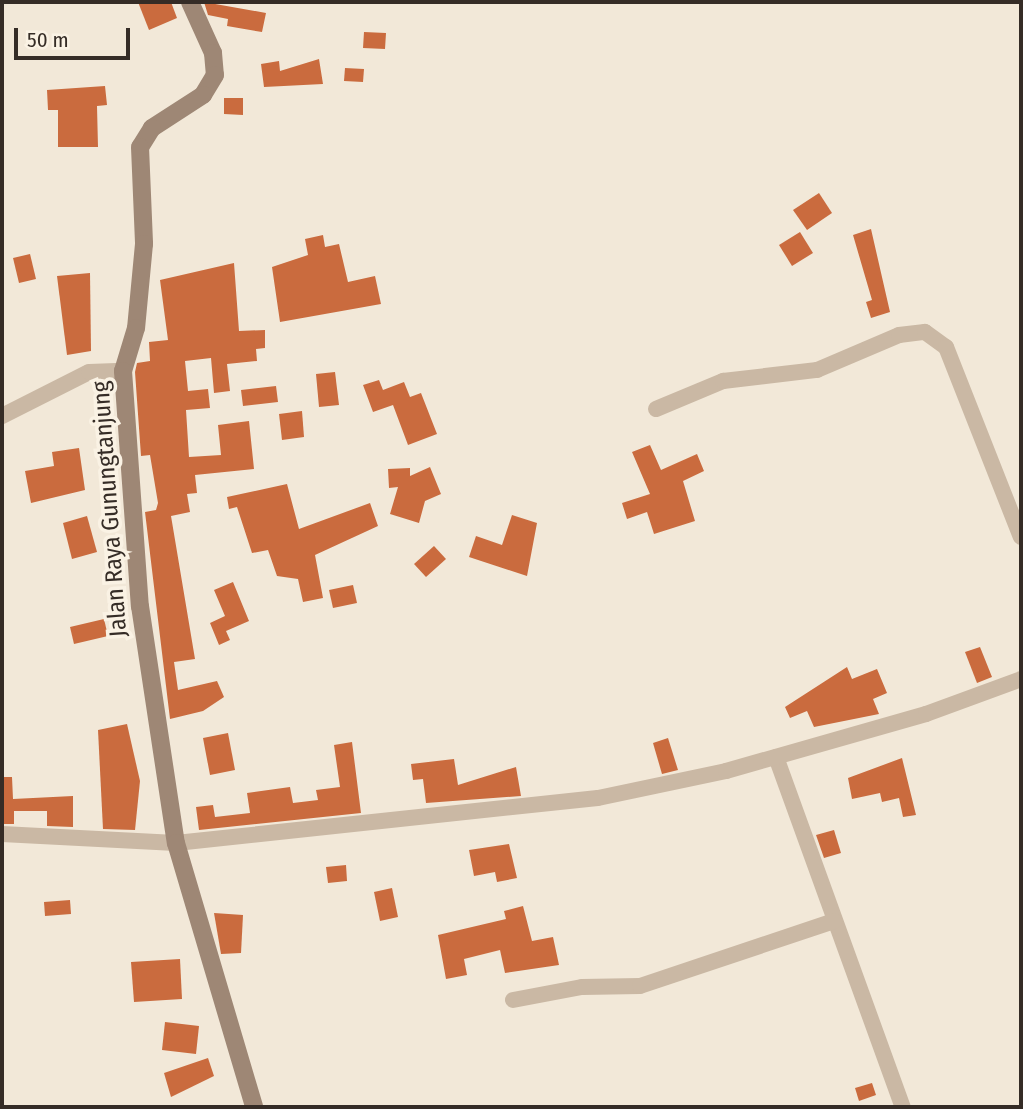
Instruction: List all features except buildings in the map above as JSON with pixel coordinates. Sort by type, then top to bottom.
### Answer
[{"type":"main road","name":"Jalan Raya Gunungtanjung","points":[[190,2],[213,53],[215,75],[203,95],[152,128],[140,148],[144,244],[136,328],[123,371],[140,606],[176,843],[254,1107]]},
{"type":"street","points":[[656,409],[723,381],[817,370],[899,335],[925,332],[946,347],[1021,537]]},
{"type":"street","points":[[2,416],[89,372],[123,371]]},
{"type":"street","points":[[2,834],[176,843],[598,798],[776,757],[926,714],[1021,679]]},
{"type":"street","points":[[776,757],[903,1107]]},
{"type":"street","points":[[513,1000],[582,987],[640,986],[834,921]]}]
